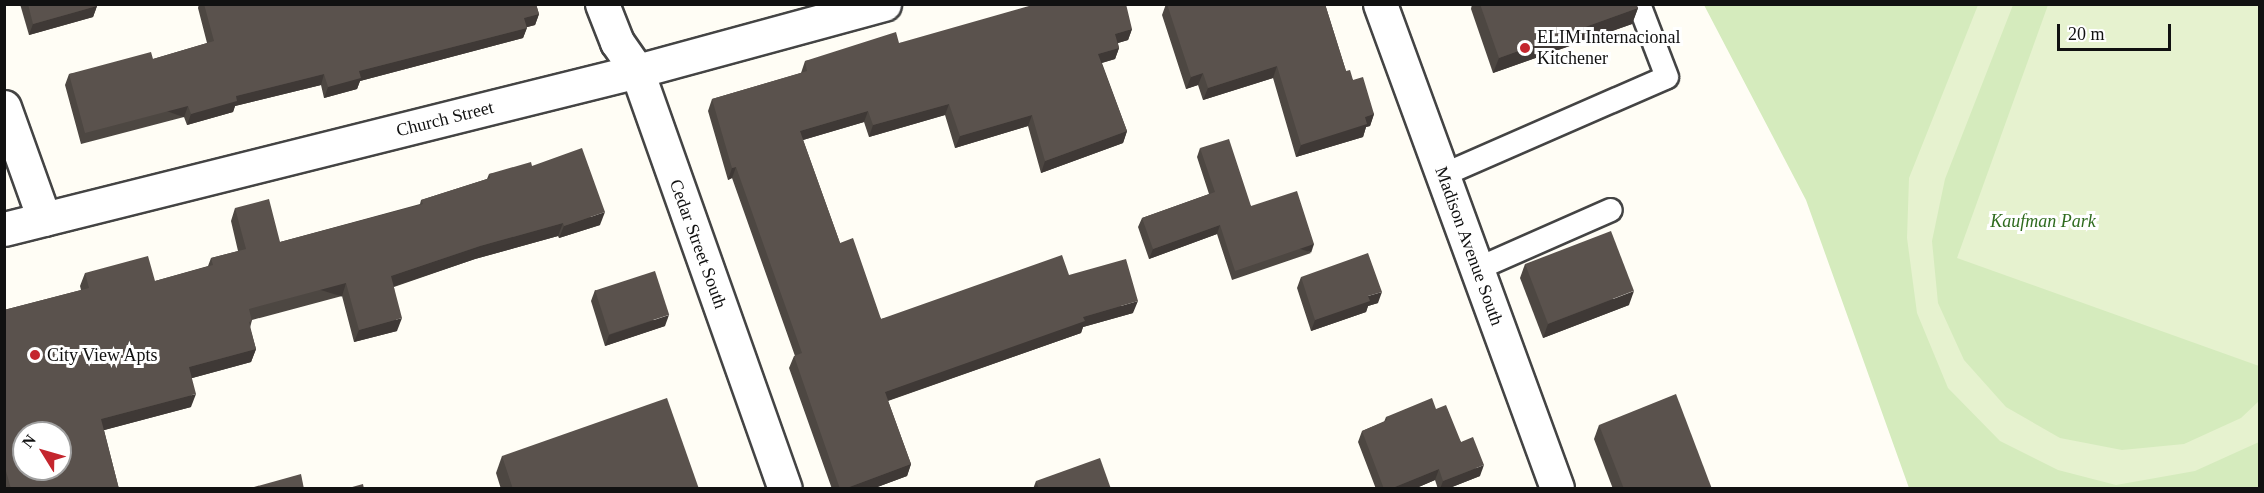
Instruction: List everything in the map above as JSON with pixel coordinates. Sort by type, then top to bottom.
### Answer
[{"type":"street","name":"Cedar Street South","points":[[602,4],[617,42],[637,71],[785,489]]},
{"type":"street","name":"Church Street","points":[[4,229],[637,71],[884,4]]},
{"type":"street","name":"Madison Avenue South","points":[[1380,4],[1557,489]]},
{"type":"street","points":[[4,107],[44,219]]},
{"type":"lane","points":[[1443,176],[1668,77],[1639,4]]},
{"type":"lane","points":[[1477,269],[1611,210]]},
{"type":"green space","name":"Kaufman Park","points":[[1704,5],[2259,5],[2259,488],[1909,488],[1806,200]]},
{"type":"green space","points":[[1978,5],[2013,5],[1945,179],[1932,241],[1938,303],[1964,360],[2006,407],[2060,438],[2122,450],[2184,444],[2241,418],[2259,401],[2259,442],[2195,471],[2116,485],[2058,470],[2000,441],[1948,388],[1917,313],[1907,238],[1909,178]]},
{"type":"green space","points":[[2048,5],[2259,5],[2259,366],[1957,258]]},
{"type":"building","points":[[28,4],[96,4],[97,6],[33,24]]},
{"type":"building","points":[[204,4],[536,4],[539,14],[524,18],[527,28],[359,71],[361,78],[328,87],[324,74],[236,96],[237,101],[191,114],[188,106],[85,133],[69,74],[151,52],[153,59],[214,41]]},
{"type":"building","points":[[1036,4],[1126,4],[1132,29],[1115,34],[1119,48],[1098,54],[1127,131],[1045,161],[1032,115],[960,136],[949,104],[873,125],[868,111],[800,131],[840,243],[853,238],[881,319],[1062,255],[1069,275],[1126,259],[1138,301],[1083,317],[1085,321],[885,392],[911,464],[840,489],[794,356],[802,353],[736,167],[732,168],[712,99],[807,71],[805,61],[896,32],[899,43]]},
{"type":"building","points":[[1167,4],[1325,4],[1346,71],[1350,70],[1353,80],[1363,77],[1374,114],[1365,117],[1367,124],[1301,145],[1277,66],[1208,88],[1203,73],[1191,77]]},
{"type":"building","name":"ELIM Internacional Kitchener","points":[[1480,4],[1636,4],[1638,8],[1499,58]]},
{"type":"building","points":[[1229,139],[1251,206],[1297,191],[1314,244],[1235,271],[1220,225],[1153,249],[1142,218],[1215,192],[1200,148]]},
{"type":"building","points":[[582,148],[605,212],[564,226],[563,223],[480,246],[391,276],[402,318],[359,330],[346,283],[249,309],[252,321],[249,322],[256,349],[189,367],[196,394],[101,419],[119,489],[11,489],[4,464],[4,310],[89,288],[85,273],[148,256],[155,281],[213,265],[211,258],[246,249],[235,208],[269,199],[280,242],[423,204],[421,200],[490,178],[489,174],[531,162],[532,166]]},
{"type":"building","points":[[1611,231],[1634,291],[1548,324],[1525,264]]},
{"type":"building","points":[[1368,253],[1382,292],[1368,296],[1370,301],[1315,320],[1301,277]]},
{"type":"building","points":[[655,271],[669,315],[609,334],[595,290]]},
{"type":"building","points":[[1676,394],[1712,489],[1624,489],[1599,425]]},
{"type":"building","points":[[667,398],[699,489],[513,489],[502,456]]},
{"type":"building","points":[[1432,398],[1436,409],[1446,405],[1461,442],[1473,437],[1484,465],[1443,481],[1439,469],[1390,489],[1384,489],[1362,431],[1387,420],[1386,417]]},
{"type":"building","points":[[1100,458],[1111,489],[1039,489],[1036,481]]},
{"type":"building","points":[[301,474],[304,489],[255,489],[254,487]]},
{"type":"building","points":[[363,484],[364,489],[345,489]]},
{"type":"place","name":"ELIM Internacional Kitchener","points":[[1525,48]]},
{"type":"place","name":"City View Apts","points":[[35,355]]}]
